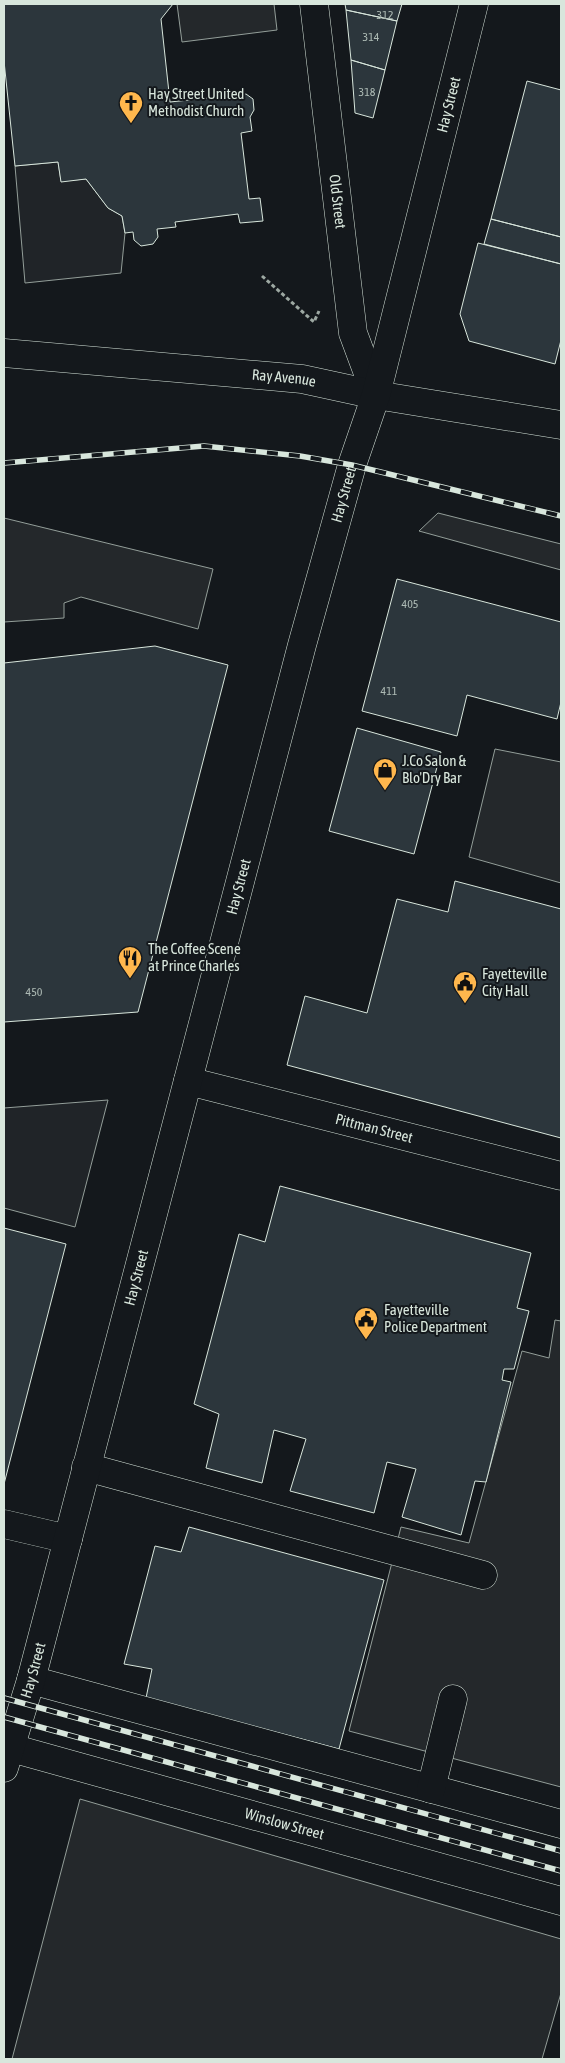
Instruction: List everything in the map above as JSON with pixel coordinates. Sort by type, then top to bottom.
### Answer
[{"type":"street","name":"Old Street","points":[[314,4],[353,333],[376,395]]},
{"type":"street","name":"Hay Street","points":[[5,1754],[31,1680],[302,646],[352,465],[376,395],[474,4]]},
{"type":"street","name":"Ray Avenue","points":[[4,353],[302,379],[376,395],[561,425]]},
{"type":"street","name":"Pittman Street","points":[[188,1081],[561,1176]]},
{"type":"street","points":[[86,1467],[483,1575]]},
{"type":"street","points":[[4,1524],[68,1540]]},
{"type":"street","points":[[31,1680],[561,1824]]},
{"type":"street","points":[[431,1789],[453,1700]]},
{"type":"street","name":"Winslow Street","points":[[5,1754],[561,1901]]},
{"type":"path","points":[[262,276],[314,322],[320,309]]},
{"type":"shaded area","points":[[177,4],[274,4],[277,30],[182,42]]},
{"type":"shaded area","points":[[58,162],[61,181],[86,179],[108,208],[122,216],[125,233],[121,273],[25,283],[15,166]]},
{"type":"shaded area","points":[[438,513],[561,544],[561,570],[419,531]]},
{"type":"shaded area","points":[[4,518],[213,569],[198,629],[81,597],[64,603],[64,618],[4,622]]},
{"type":"shaded area","points":[[495,749],[561,762],[561,883],[469,857]]},
{"type":"shaded area","points":[[108,1100],[75,1227],[4,1208],[4,1108]]},
{"type":"shaded area","points":[[555,1320],[561,1321],[561,1787],[349,1731],[401,1527],[469,1543],[522,1351],[549,1358]]},
{"type":"shaded area","points":[[80,1799],[561,1939],[561,1993],[542,2059],[12,2059]]},
{"type":"building","name":"Hay Street United Methodist Church","points":[[4,4],[173,4],[161,19],[170,102],[246,94],[253,99],[254,110],[250,117],[252,131],[241,133],[249,199],[260,198],[263,221],[240,223],[238,214],[175,222],[176,227],[157,229],[158,237],[153,244],[141,246],[134,240],[133,232],[125,233],[122,216],[108,208],[86,179],[61,182],[58,162],[15,166],[4,61]]},
{"type":"building","points":[[345,4],[402,4],[397,21],[346,10]]},
{"type":"building","points":[[346,10],[397,21],[385,70],[351,60]]},
{"type":"building","points":[[351,60],[385,70],[373,118],[355,113]]},
{"type":"building","points":[[527,81],[561,90],[561,237],[491,219]]},
{"type":"building","points":[[491,219],[561,237],[561,264],[484,244]]},
{"type":"building","points":[[478,243],[561,264],[561,340],[555,364],[469,341],[460,314]]},
{"type":"building","points":[[397,579],[561,622],[561,702],[557,719],[467,695],[457,736],[362,711]]},
{"type":"building","points":[[155,646],[228,665],[138,1012],[4,1022],[4,663]]},
{"type":"building","name":"J.Co Salon & Blo'Dry Bar","points":[[357,728],[441,752],[414,854],[329,831]]},
{"type":"building","name":"Fayetteville City Hall","points":[[455,881],[561,909],[561,1138],[287,1065],[305,996],[367,1013],[397,899],[448,912]]},
{"type":"building","name":"Fayetteville Police Department","points":[[280,1186],[531,1253],[517,1308],[529,1311],[514,1369],[504,1369],[502,1380],[511,1382],[486,1482],[475,1481],[461,1535],[402,1517],[416,1469],[387,1462],[374,1513],[290,1491],[306,1439],[274,1430],[262,1483],[206,1468],[219,1414],[194,1404],[239,1234],[265,1242]]},
{"type":"building","points":[[4,1228],[66,1244],[4,1484]]},
{"type":"building","points":[[189,1527],[384,1580],[339,1749],[146,1698],[152,1669],[124,1664],[155,1546],[181,1552]]},
{"type":"railway","points":[[4,463],[204,446],[300,456],[352,465],[561,516]]},
{"type":"railway","points":[[4,1698],[561,1851]]},
{"type":"railway","points":[[4,1717],[561,1871]]},
{"type":"place","name":"Hay Street United Methodist Church","points":[[131,124]]},
{"type":"place","name":"J.Co Salon & Blo'Dry Bar","points":[[385,791]]},
{"type":"place","name":"The Coffee Scene at Prince Charles","points":[[130,979]]},
{"type":"place","name":"Fayetteville City Hall","points":[[465,1004]]},
{"type":"place","name":"Fayetteville Police Department","points":[[366,1340]]}]
